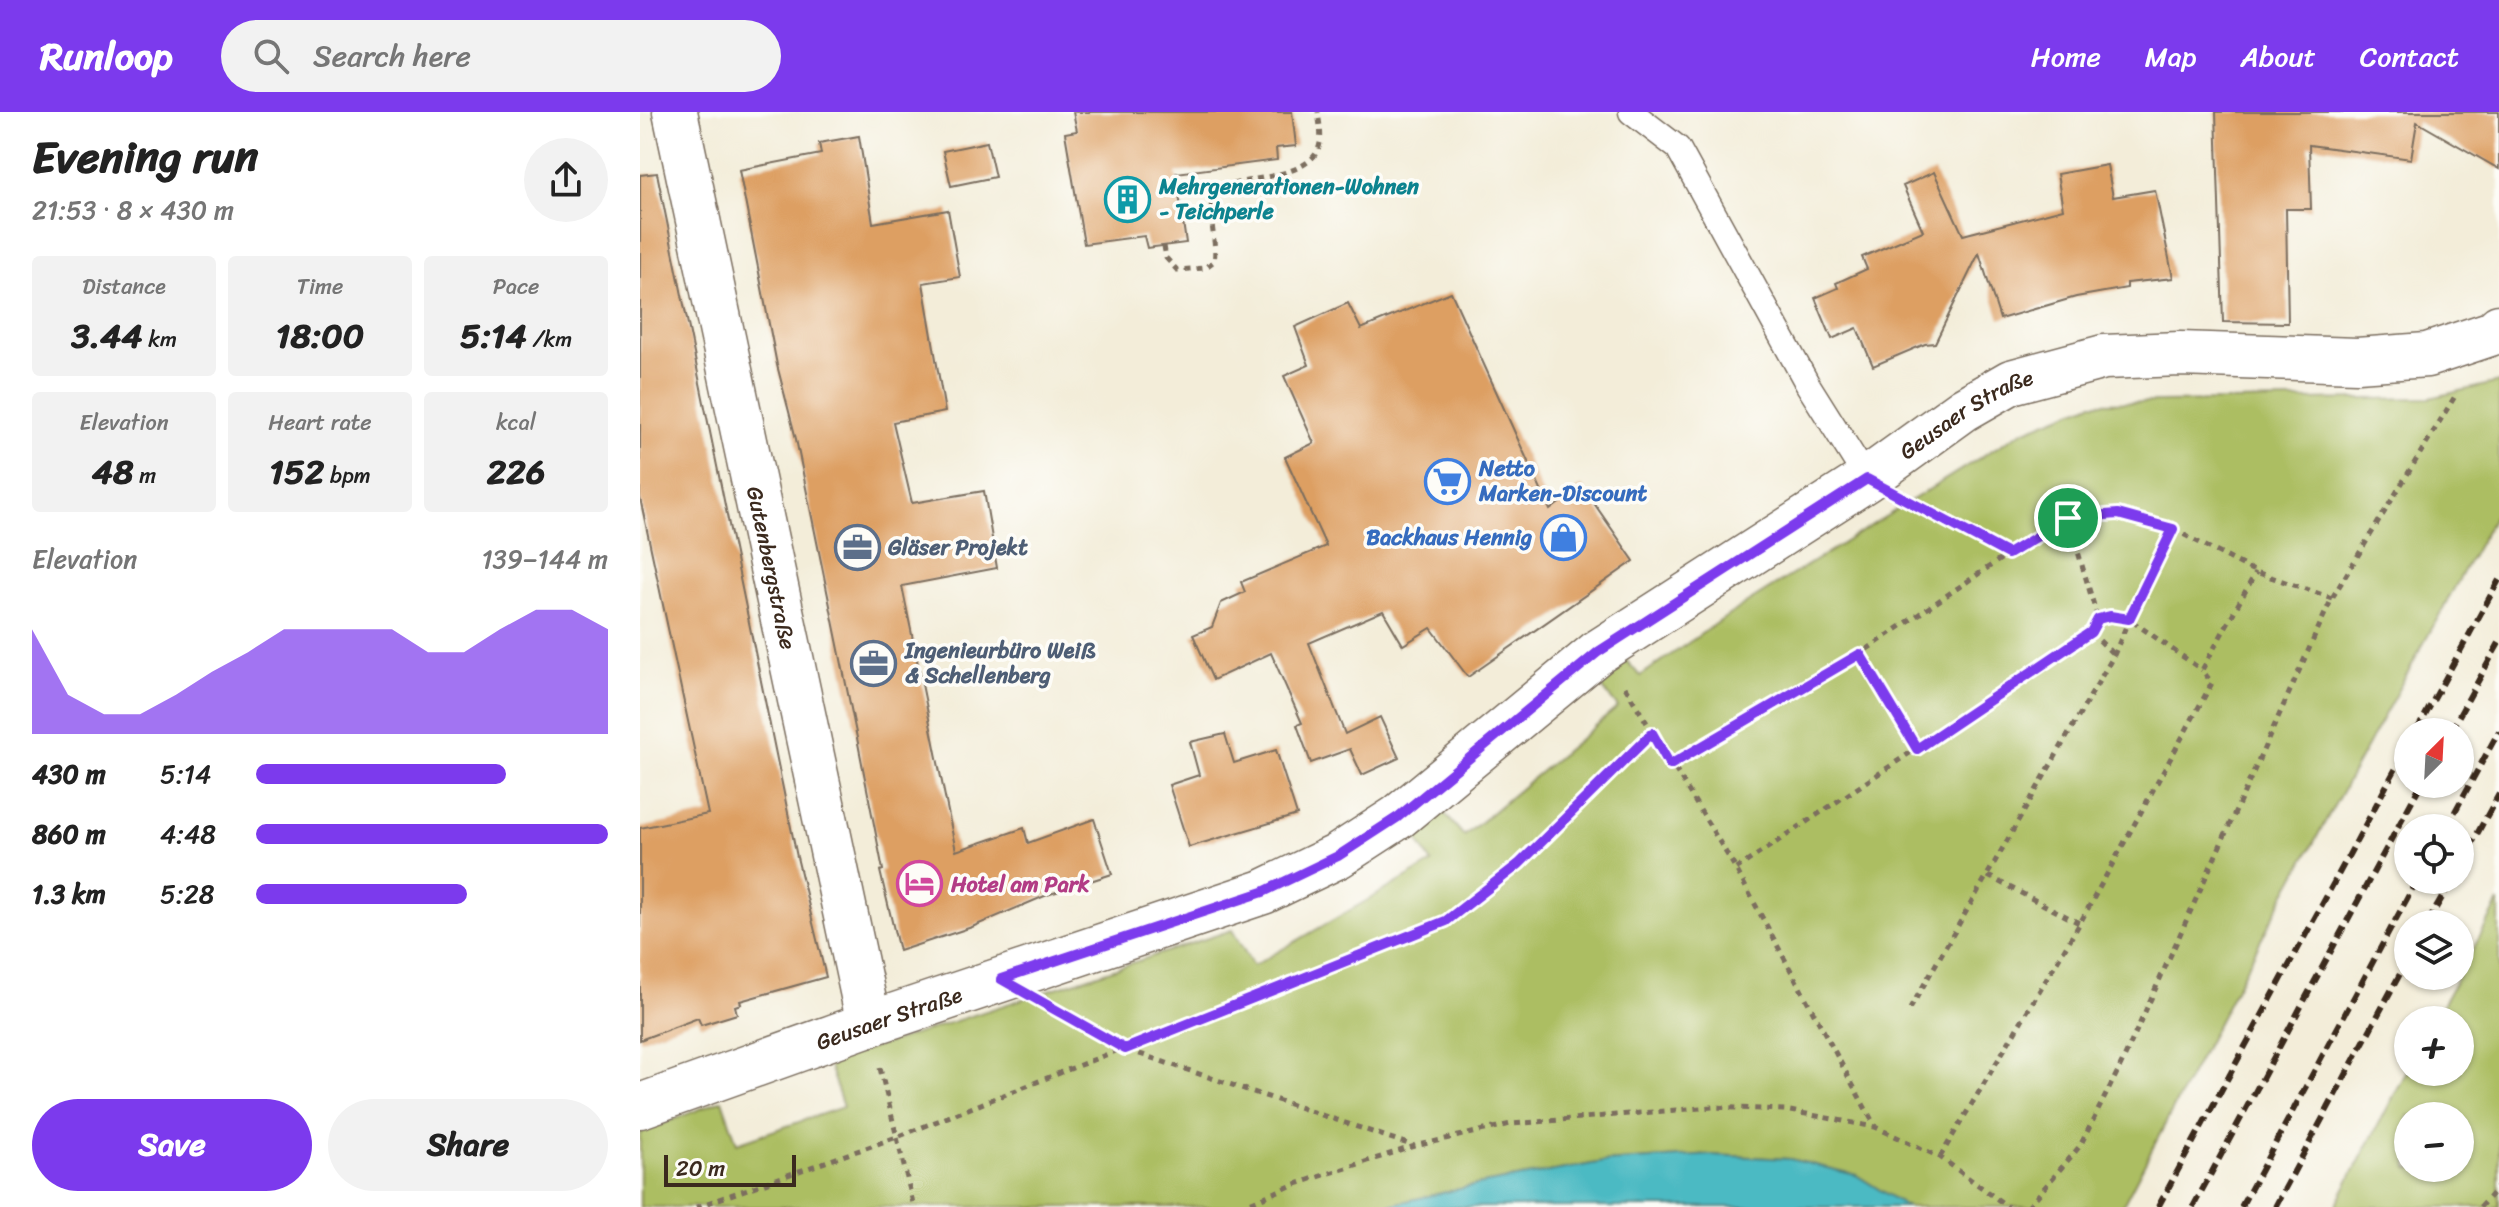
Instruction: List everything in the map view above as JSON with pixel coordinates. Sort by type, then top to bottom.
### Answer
[{"type":"street","name":"Gutenbergstraße","points":[[675,112],[869,1024]]},
{"type":"street","name":"Geusaer Straße","points":[[640,1106],[869,1024],[1263,892],[1338,856],[1398,817],[1598,652],[1867,479],[1964,409],[2011,382],[2104,357],[2180,354],[2357,360],[2427,355],[2496,330]]},
{"type":"lane","points":[[1631,112],[1678,148],[1808,385],[1867,479]]},
{"type":"path","points":[[1164,246],[1166,258],[1177,270],[1205,268],[1214,261],[1217,250],[1211,205],[1215,195],[1226,186],[1295,170],[1314,157],[1320,142],[1318,112]]},
{"type":"path","points":[[2028,1207],[2080,1146],[2121,1065],[2332,598],[2496,330]]},
{"type":"path","points":[[1867,479],[2008,554]]},
{"type":"path","points":[[1670,765],[1860,654],[2008,554],[2068,518],[2118,514],[2173,529],[2256,572],[2332,598]]},
{"type":"path","points":[[1736,869],[2091,632],[2098,619],[2068,518]]},
{"type":"path","points":[[1910,1009],[2114,655],[2173,529]]},
{"type":"path","points":[[2202,670],[2256,572]]},
{"type":"path","points":[[1940,1157],[2080,923],[2212,683],[2202,670],[2129,619],[2110,616],[2098,619]]},
{"type":"path","points":[[2091,632],[2114,655]]},
{"type":"path","points":[[1598,652],[1616,671],[1670,765],[1736,869],[1875,1127]]},
{"type":"path","points":[[1860,654],[1917,749]]},
{"type":"path","points":[[696,1207],[897,1137],[1446,921],[1519,864],[1652,733]]},
{"type":"path","points":[[1988,876],[2080,923]]},
{"type":"path","points":[[1001,979],[1125,1049],[1415,1146]]},
{"type":"path","points":[[869,1024],[914,1207]]},
{"type":"path","points":[[1240,1207],[1293,1185],[1415,1146],[1511,1124],[1713,1107],[1785,1110],[1875,1127],[1940,1157],[2008,1207]]},
{"type":"path","points":[[2480,1207],[2499,1186]]},
{"type":"green space","points":[[2499,382],[2499,507],[2276,911],[2122,1207],[1907,1207],[1856,1175],[1790,1159],[1712,1155],[1603,1162],[1380,1207],[640,1207],[640,1133],[722,1100],[737,1143],[843,1107],[828,1063],[1232,930],[1253,966],[1432,863],[1412,832],[1439,807],[1464,836],[1618,707],[1595,679],[1625,659],[1640,676],[1739,608],[2023,431],[2092,403],[2430,398]]},
{"type":"green space","points":[[2499,902],[2499,1207],[2335,1207],[2399,1086],[2474,1086],[2474,1006],[2442,1006],[2451,990],[2474,990],[2474,947]]},
{"type":"water","points":[[1712,1155],[1790,1159],[1856,1175],[1907,1207],[1380,1207],[1603,1162]]},
{"type":"building","name":"Mehrgenerationen-Wohnen - Teichperle","points":[[1073,112],[1292,112],[1296,146],[1276,148],[1277,160],[1176,173],[1186,243],[1147,248],[1144,236],[1084,244],[1065,133],[1077,131]]},
{"type":"building","points":[[2216,112],[2499,112],[2499,169],[2417,122],[2411,159],[2309,145],[2311,209],[2286,209],[2288,323],[2223,322]]},
{"type":"building","points":[[859,136],[873,223],[948,210],[960,277],[923,283],[945,412],[893,422],[912,503],[984,491],[997,568],[902,586],[956,851],[1024,828],[1028,843],[1094,819],[1112,874],[899,951],[880,871],[883,870],[857,738],[796,439],[777,365],[739,170],[821,154],[819,143]]},
{"type":"building","points":[[987,142],[995,177],[951,186],[943,151]]},
{"type":"building","points":[[2107,165],[2113,197],[2155,190],[2173,278],[2127,283],[2127,288],[2076,297],[2000,319],[1979,253],[1935,343],[1925,344],[1873,366],[1857,328],[1832,339],[1815,298],[1838,288],[1836,283],[1867,269],[1862,257],[1923,231],[1903,186],[1934,172],[1963,235],[2063,209],[2057,174]]},
{"type":"building","points":[[657,173],[797,857],[826,977],[740,1001],[741,1004],[735,1006],[737,1014],[701,1025],[698,1018],[640,1040],[640,828],[708,814],[640,498],[640,175]]},
{"type":"building","name":"Netto Marken-Discount","points":[[1451,292],[1550,510],[1582,486],[1634,561],[1468,677],[1431,628],[1403,645],[1383,611],[1309,643],[1345,734],[1380,717],[1399,758],[1362,775],[1350,749],[1311,763],[1297,725],[1302,723],[1271,653],[1213,680],[1193,635],[1212,627],[1221,603],[1245,592],[1241,582],[1326,546],[1285,457],[1314,443],[1284,376],[1309,365],[1295,327],[1348,303],[1361,329]]},
{"type":"building","points":[[1225,734],[1234,763],[1276,750],[1297,815],[1189,847],[1169,785],[1199,775],[1190,742]]},
{"type":"railway","points":[[2424,718],[2499,580]]},
{"type":"railway","points":[[2458,718],[2499,643]]},
{"type":"railway","points":[[2454,814],[2499,731]]},
{"type":"railway","points":[[2158,1207],[2394,772]]},
{"type":"railway","points":[[2474,840],[2499,794]]},
{"type":"railway","points":[[2193,1207],[2413,798]]},
{"type":"railway","points":[[2241,1207],[2409,894]]},
{"type":"railway","points":[[2435,910],[2444,894]]},
{"type":"railway","points":[[2275,1207],[2394,985]]},
{"type":"place","name":"Mehrgenerationen-Wohnen - Teichperle","points":[[1128,199]]},
{"type":"place","name":"Netto Marken-Discount","points":[[1448,481]]},
{"type":"place","name":"Backhaus Hennig","points":[[1563,537]]},
{"type":"place","name":"Gläser Projekt","points":[[857,547]]},
{"type":"place","name":"Ingenieurbüro Weiß & Schellenberg","points":[[874,663]]},
{"type":"place","name":"Hotel am Park","points":[[920,884]]},
{"type":"route","points":[[1867,479],[2008,554],[2068,518],[2118,514],[2173,529],[2129,619],[2110,616],[2098,619],[2091,632],[1917,749],[1860,654],[1670,765],[1652,733],[1519,864],[1446,921],[1125,1049],[1001,979],[1263,892],[1338,856],[1398,817],[1598,652],[1867,479]]}]
